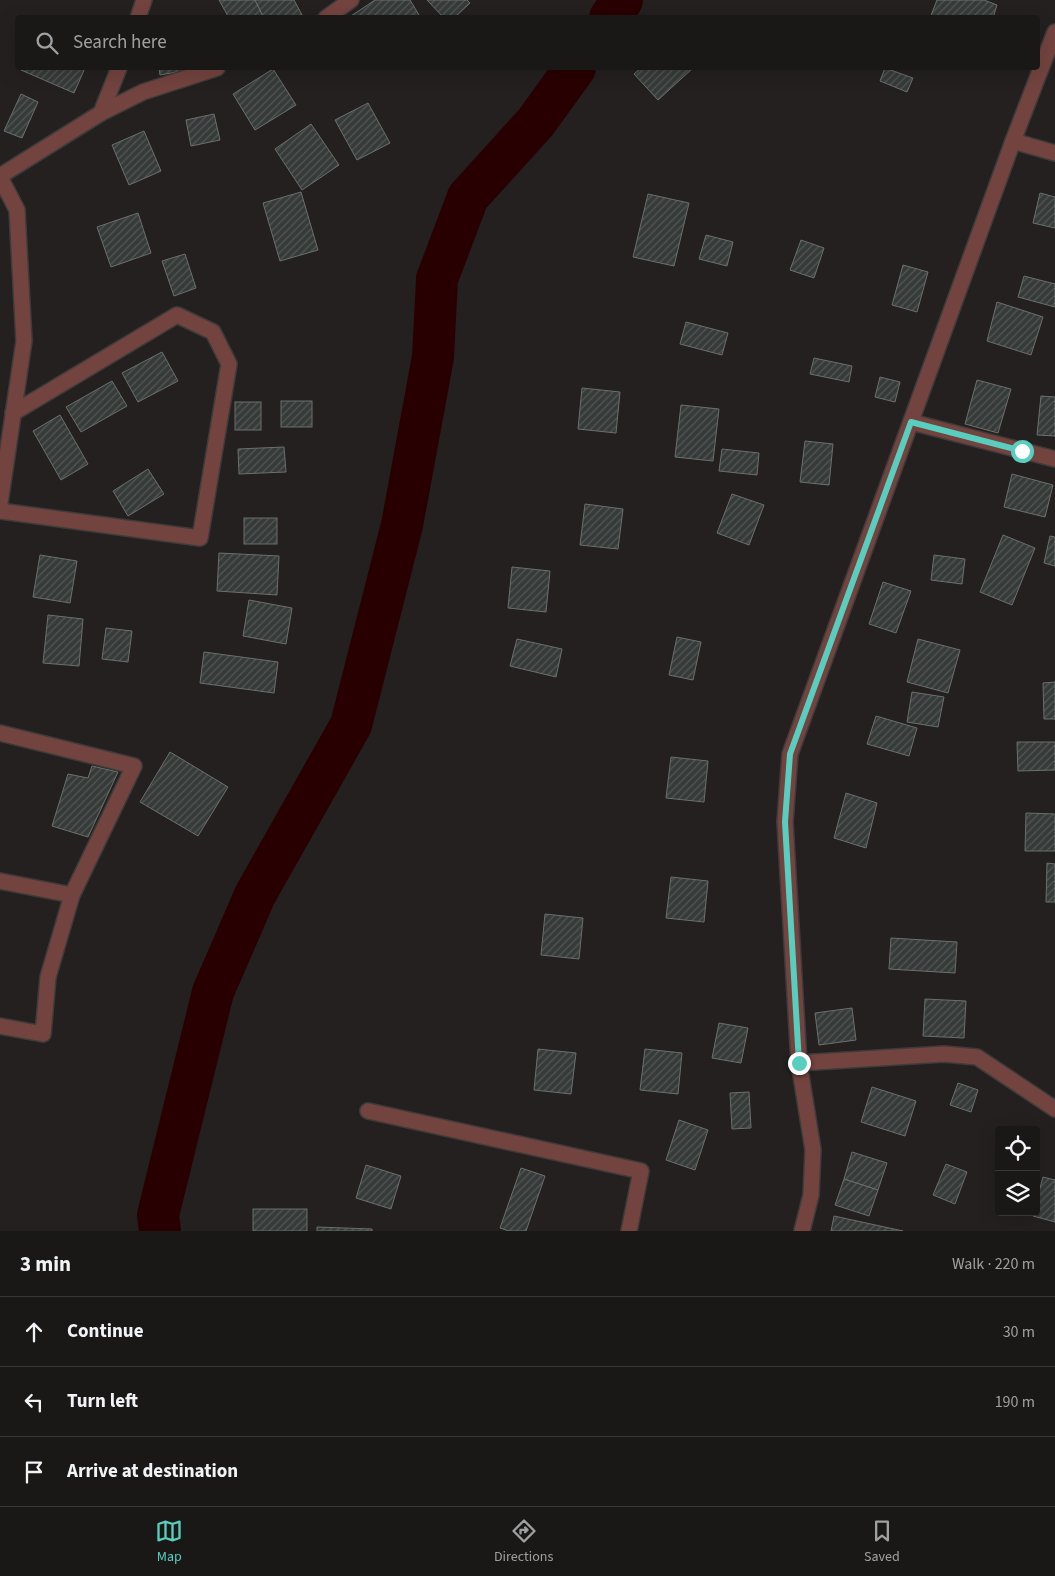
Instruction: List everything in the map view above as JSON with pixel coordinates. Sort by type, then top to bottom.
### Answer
[{"type":"street","points":[[139,15],[144,0]]},
{"type":"street","points":[[330,15],[351,0]]},
{"type":"street","points":[[802,1231],[811,1195],[813,1150],[799,1063],[785,822],[790,754],[1013,141],[1055,32]]},
{"type":"street","points":[[101,113],[118,70]]},
{"type":"street","points":[[0,504],[24,341],[17,210],[0,176],[101,113],[143,92],[210,70]]},
{"type":"street","points":[[1013,141],[1055,153]]},
{"type":"street","points":[[0,511],[200,538],[229,364],[213,332],[177,315],[13,414]]},
{"type":"street","points":[[911,422],[1055,459]]},
{"type":"street","points":[[0,733],[134,766],[72,895],[48,977],[43,1034],[0,1026]]},
{"type":"street","points":[[0,881],[72,895]]},
{"type":"street","points":[[799,1063],[944,1054],[977,1057],[1055,1109]]},
{"type":"street","points":[[368,1111],[641,1171],[629,1231]]},
{"type":"building","points":[[219,0],[255,0],[262,15],[227,15]]},
{"type":"building","points":[[255,0],[294,0],[302,15],[262,15]]},
{"type":"building","points":[[375,0],[410,0],[419,15],[352,15]]},
{"type":"building","points":[[427,0],[467,0],[470,3],[457,15],[441,15]]},
{"type":"building","points":[[937,0],[984,0],[997,5],[994,15],[931,15]]},
{"type":"building","points":[[21,70],[84,70],[74,93]]},
{"type":"building","points":[[159,70],[183,71],[160,75]]},
{"type":"building","points":[[274,70],[296,105],[255,130],[233,94]]},
{"type":"building","points":[[639,70],[691,70],[658,100],[634,74]]},
{"type":"building","points":[[884,70],[891,70],[913,78],[907,92],[880,81]]},
{"type":"building","points":[[21,94],[38,102],[22,138],[4,131]]},
{"type":"building","points":[[368,103],[390,143],[357,160],[335,120]]},
{"type":"building","points":[[214,114],[220,140],[191,146],[186,120]]},
{"type":"building","points":[[311,124],[339,165],[302,190],[275,149]]},
{"type":"building","points":[[144,131],[161,171],[129,185],[112,145]]},
{"type":"building","points":[[301,192],[318,250],[280,261],[263,203]]},
{"type":"building","points":[[1040,193],[1055,197],[1055,228],[1033,223]]},
{"type":"building","points":[[648,194],[689,203],[674,266],[633,257]]},
{"type":"building","points":[[138,213],[151,253],[111,267],[97,227]]},
{"type":"building","points":[[706,235],[733,242],[727,266],[699,259]]},
{"type":"building","points":[[801,240],[824,248],[814,278],[790,270]]},
{"type":"building","points":[[185,254],[196,288],[174,296],[162,261]]},
{"type":"building","points":[[903,265],[928,272],[917,312],[892,305]]},
{"type":"building","points":[[1024,276],[1055,284],[1055,307],[1018,297]]},
{"type":"building","points":[[997,302],[1043,317],[1031,355],[987,341]]},
{"type":"building","points":[[686,322],[728,333],[722,355],[680,344]]},
{"type":"building","points":[[162,352],[178,381],[138,402],[122,373]]},
{"type":"building","points":[[814,358],[852,366],[849,382],[810,374]]},
{"type":"building","points":[[880,377],[900,382],[895,402],[875,397]]},
{"type":"building","points":[[977,380],[1011,389],[998,433],[965,424]]},
{"type":"building","points":[[112,381],[127,406],[81,432],[66,407]]},
{"type":"building","points":[[582,388],[620,392],[616,433],[578,429]]},
{"type":"building","points":[[1041,396],[1055,397],[1055,436],[1037,435]]},
{"type":"building","points":[[281,401],[312,401],[312,427],[281,427]]},
{"type":"building","points":[[235,402],[261,402],[261,430],[235,430]]},
{"type":"building","points":[[681,405],[719,409],[713,461],[675,457]]},
{"type":"building","points":[[60,415],[88,464],[61,480],[33,431]]},
{"type":"building","points":[[805,441],[833,444],[829,485],[800,482]]},
{"type":"building","points":[[284,447],[286,472],[239,474],[238,449]]},
{"type":"building","points":[[722,449],[759,453],[757,475],[719,471]]},
{"type":"building","points":[[148,469],[164,494],[128,516],[113,491]]},
{"type":"building","points":[[1012,474],[1053,485],[1045,517],[1004,507]]},
{"type":"building","points":[[732,494],[764,505],[749,545],[717,533]]},
{"type":"building","points":[[585,504],[623,509],[618,549],[580,545]]},
{"type":"building","points":[[244,518],[277,518],[277,544],[244,544]]},
{"type":"building","points":[[1003,535],[1035,548],[1012,605],[980,592]]},
{"type":"building","points":[[1050,536],[1055,537],[1055,566],[1044,563]]},
{"type":"building","points":[[219,553],[279,556],[277,595],[217,591]]},
{"type":"building","points":[[40,555],[77,561],[70,603],[33,597]]},
{"type":"building","points":[[934,555],[965,559],[962,584],[931,580]]},
{"type":"building","points":[[512,567],[550,571],[546,612],[508,608]]},
{"type":"building","points":[[883,582],[911,591],[896,633],[869,624]]},
{"type":"building","points":[[249,600],[292,608],[286,644],[243,636]]},
{"type":"building","points":[[48,615],[83,619],[79,666],[43,663]]},
{"type":"building","points":[[106,628],[132,631],[128,662],[102,659]]},
{"type":"building","points":[[677,637],[701,642],[693,680],[669,675]]},
{"type":"building","points":[[517,639],[562,649],[556,677],[510,666]]},
{"type":"building","points":[[918,639],[960,650],[948,693],[907,682]]},
{"type":"building","points":[[204,652],[278,662],[274,693],[200,683]]},
{"type":"building","points":[[1055,682],[1055,719],[1044,719],[1043,683]]},
{"type":"building","points":[[912,692],[944,697],[938,727],[907,722]]},
{"type":"building","points":[[876,716],[917,728],[909,756],[867,744]]},
{"type":"building","points":[[1017,742],[1055,742],[1055,770],[1018,771]]},
{"type":"building","points":[[170,752],[228,787],[198,836],[140,802]]},
{"type":"building","points":[[671,757],[708,761],[704,802],[666,798]]},
{"type":"building","points":[[92,766],[118,772],[88,837],[52,826],[68,774],[88,778]]},
{"type":"building","points":[[846,793],[877,803],[866,848],[834,838]]},
{"type":"building","points":[[1026,813],[1055,814],[1055,851],[1025,851]]},
{"type":"building","points":[[1047,863],[1055,864],[1055,902],[1046,902]]},
{"type":"building","points":[[671,877],[708,881],[704,922],[666,918]]},
{"type":"building","points":[[545,914],[583,918],[579,959],[541,955]]},
{"type":"building","points":[[891,938],[957,942],[955,973],[889,969]]},
{"type":"building","points":[[925,999],[966,1001],[964,1038],[923,1036]]},
{"type":"building","points":[[852,1008],[856,1040],[819,1045],[815,1013]]},
{"type":"building","points":[[719,1023],[748,1028],[741,1063],[712,1058]]},
{"type":"building","points":[[538,1049],[576,1053],[571,1094],[534,1090]]},
{"type":"building","points":[[645,1049],[682,1053],[678,1094],[640,1090]]},
{"type":"building","points":[[958,1083],[978,1090],[971,1112],[950,1105]]},
{"type":"building","points":[[872,1087],[916,1101],[905,1136],[861,1122]]},
{"type":"building","points":[[749,1092],[751,1128],[732,1129],[730,1093]]},
{"type":"building","points":[[679,1120],[708,1130],[695,1170],[666,1160]]},
{"type":"building","points":[[852,1152],[887,1163],[878,1190],[844,1179]]},
{"type":"building","points":[[946,1164],[967,1172],[955,1204],[933,1195]]},
{"type":"building","points":[[366,1165],[401,1176],[391,1209],[356,1198]]},
{"type":"building","points":[[521,1168],[545,1176],[526,1231],[509,1231],[500,1228]]},
{"type":"building","points":[[1043,1177],[1055,1180],[1055,1222],[1033,1216],[1040,1216],[1040,1188]]},
{"type":"building","points":[[844,1179],[878,1190],[869,1216],[835,1205]]},
{"type":"building","points":[[253,1209],[307,1209],[307,1231],[253,1231]]},
{"type":"building","points":[[834,1216],[903,1231],[831,1231]]},
{"type":"building","points":[[317,1227],[372,1229],[372,1231],[317,1231]]},
{"type":"waterway","points":[[612,15],[622,0]]},
{"type":"waterway","points":[[160,1231],[158,1215],[213,992],[255,895],[351,725],[402,525],[433,357],[437,279],[468,197],[536,122],[574,70]]},
{"type":"route","points":[[799,1063],[785,822],[790,754],[911,422],[1022,451]]}]
